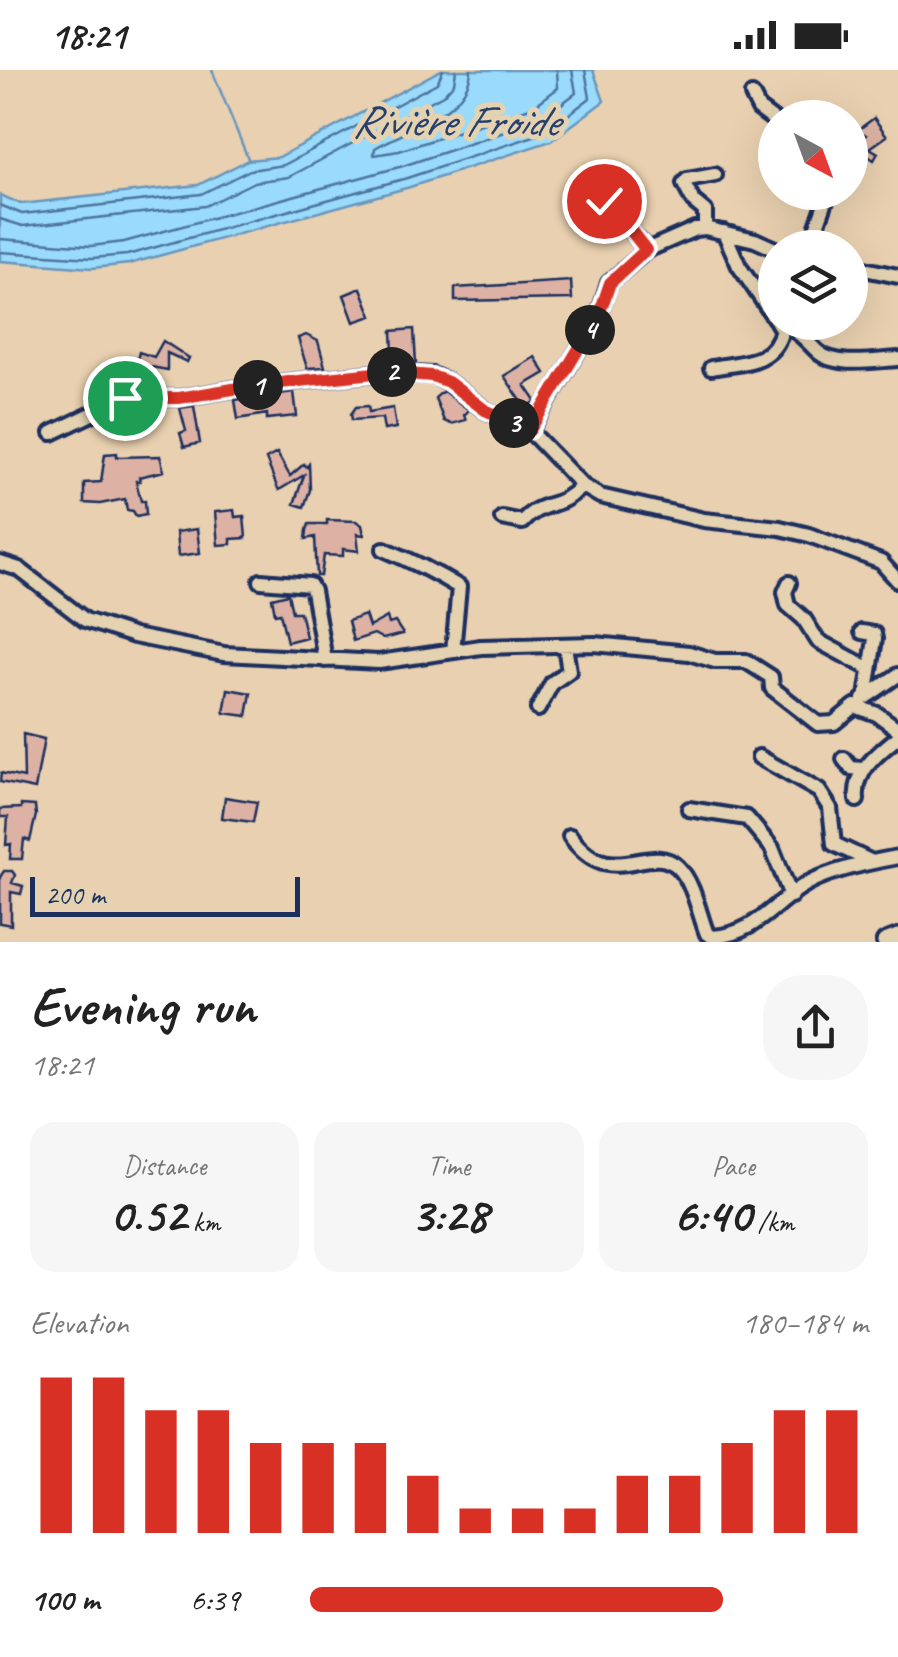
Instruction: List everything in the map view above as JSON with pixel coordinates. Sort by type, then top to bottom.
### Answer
[{"type":"main road","points":[[884,942],[898,937]]},
{"type":"street","points":[[752,95],[758,110]]},
{"type":"street","points":[[704,228],[705,212],[692,201],[684,184],[687,180],[715,176]]},
{"type":"street","points":[[582,196],[609,205],[646,250]]},
{"type":"street","points":[[530,430],[599,315],[610,283],[646,250],[704,228],[758,243]]},
{"type":"street","points":[[724,232],[739,266],[758,294]]},
{"type":"street","points":[[868,270],[898,276]]},
{"type":"street","points":[[711,368],[764,357],[773,352],[778,340]]},
{"type":"street","points":[[810,340],[822,355],[849,362],[898,359]]},
{"type":"street","points":[[52,433],[125,398],[179,398],[384,372],[432,376],[448,382],[485,410],[530,430],[583,486],[618,502],[809,536],[881,562],[898,581]]},
{"type":"street","points":[[502,518],[522,522],[529,513],[564,500],[583,486]]},
{"type":"street","points":[[384,549],[459,587],[453,651]]},
{"type":"street","points":[[0,563],[18,569],[86,620],[134,636],[224,654],[379,662],[453,651],[594,644],[689,653],[715,662],[746,661],[763,669],[771,677],[772,688],[818,724],[834,723],[898,674]]},
{"type":"street","points":[[261,580],[312,588],[326,660]]},
{"type":"street","points":[[788,583],[788,606],[804,619],[818,641],[870,669]]},
{"type":"street","points":[[861,701],[874,634],[862,632]]},
{"type":"street","points":[[538,710],[552,683],[568,672],[565,646]]},
{"type":"street","points":[[857,800],[862,769],[898,733],[861,701]]},
{"type":"street","points":[[759,757],[820,791],[830,808],[834,844],[872,862]]},
{"type":"street","points":[[844,759],[851,768],[862,769]]},
{"type":"street","points":[[689,809],[747,818],[772,848],[791,896]]},
{"type":"street","points":[[570,836],[580,848],[606,865],[660,859],[677,866],[689,885],[706,934],[713,937],[760,923],[802,886],[898,857]]},
{"type":"water","name":"Rivière Froide","points":[[441,70],[593,70],[604,101],[551,141],[410,187],[129,264],[92,268],[0,261],[0,195],[21,204],[198,185],[248,160],[279,157]]},
{"type":"building","points":[[874,118],[887,136],[870,148],[878,153],[874,160],[868,156],[868,122]]},
{"type":"building","points":[[571,281],[572,299],[455,301],[455,288]]},
{"type":"building","points":[[361,288],[372,316],[354,322],[344,295]]},
{"type":"building","points":[[414,329],[416,364],[379,362],[381,353],[393,352],[392,331]]},
{"type":"building","points":[[306,335],[318,341],[325,367],[307,368],[298,338]]},
{"type":"building","points":[[163,341],[189,358],[187,362],[167,353],[167,370],[136,364],[139,352],[154,357]]},
{"type":"building","points":[[535,357],[545,373],[525,385],[536,401],[526,408],[504,376]]},
{"type":"building","points":[[443,391],[469,410],[464,415],[466,420],[451,424],[444,421],[435,398]]},
{"type":"building","points":[[294,392],[297,416],[267,419],[267,414],[238,419],[235,400]]},
{"type":"building","points":[[194,406],[200,443],[184,447],[180,433],[186,431],[180,408]]},
{"type":"building","points":[[368,406],[369,412],[393,408],[396,428],[384,430],[382,418],[352,420],[356,407]]},
{"type":"building","points":[[117,453],[117,457],[160,456],[164,471],[136,481],[146,514],[136,516],[127,510],[125,499],[84,503],[84,483],[101,482],[105,454]]},
{"type":"building","points":[[277,453],[290,476],[309,464],[310,490],[304,507],[294,504],[304,475],[279,490],[277,487],[266,459]]},
{"type":"building","points":[[234,510],[235,517],[244,516],[246,538],[218,545],[215,512]]},
{"type":"building","points":[[327,520],[356,521],[362,525],[364,535],[357,534],[359,551],[343,549],[343,556],[324,555],[321,576],[317,576],[315,537],[306,539],[307,530],[309,524],[327,524]]},
{"type":"building","points":[[197,529],[200,553],[178,556],[176,532]]},
{"type":"building","points":[[288,594],[292,612],[300,612],[306,637],[287,642],[272,598]]},
{"type":"building","points":[[365,615],[369,627],[387,617],[389,624],[395,622],[403,634],[383,639],[374,634],[353,641],[348,621]]},
{"type":"building","points":[[228,689],[251,693],[247,716],[224,713]]},
{"type":"building","points":[[23,734],[44,739],[35,789],[0,782],[1,773],[24,778]]},
{"type":"building","points":[[225,797],[257,802],[253,822],[222,818]]},
{"type":"building","points":[[35,806],[36,815],[30,841],[24,839],[22,859],[10,859],[11,844],[6,845],[8,817],[0,817],[0,809]]},
{"type":"building","points":[[4,871],[12,871],[12,883],[23,886],[21,894],[11,892],[11,925],[0,923],[0,877]]},
{"type":"waterway","points":[[212,70],[249,161]]},
{"type":"route","points":[[125,398],[179,398],[384,372],[432,376],[448,382],[485,410],[530,430],[599,315],[610,283],[646,250],[604,201]]}]
